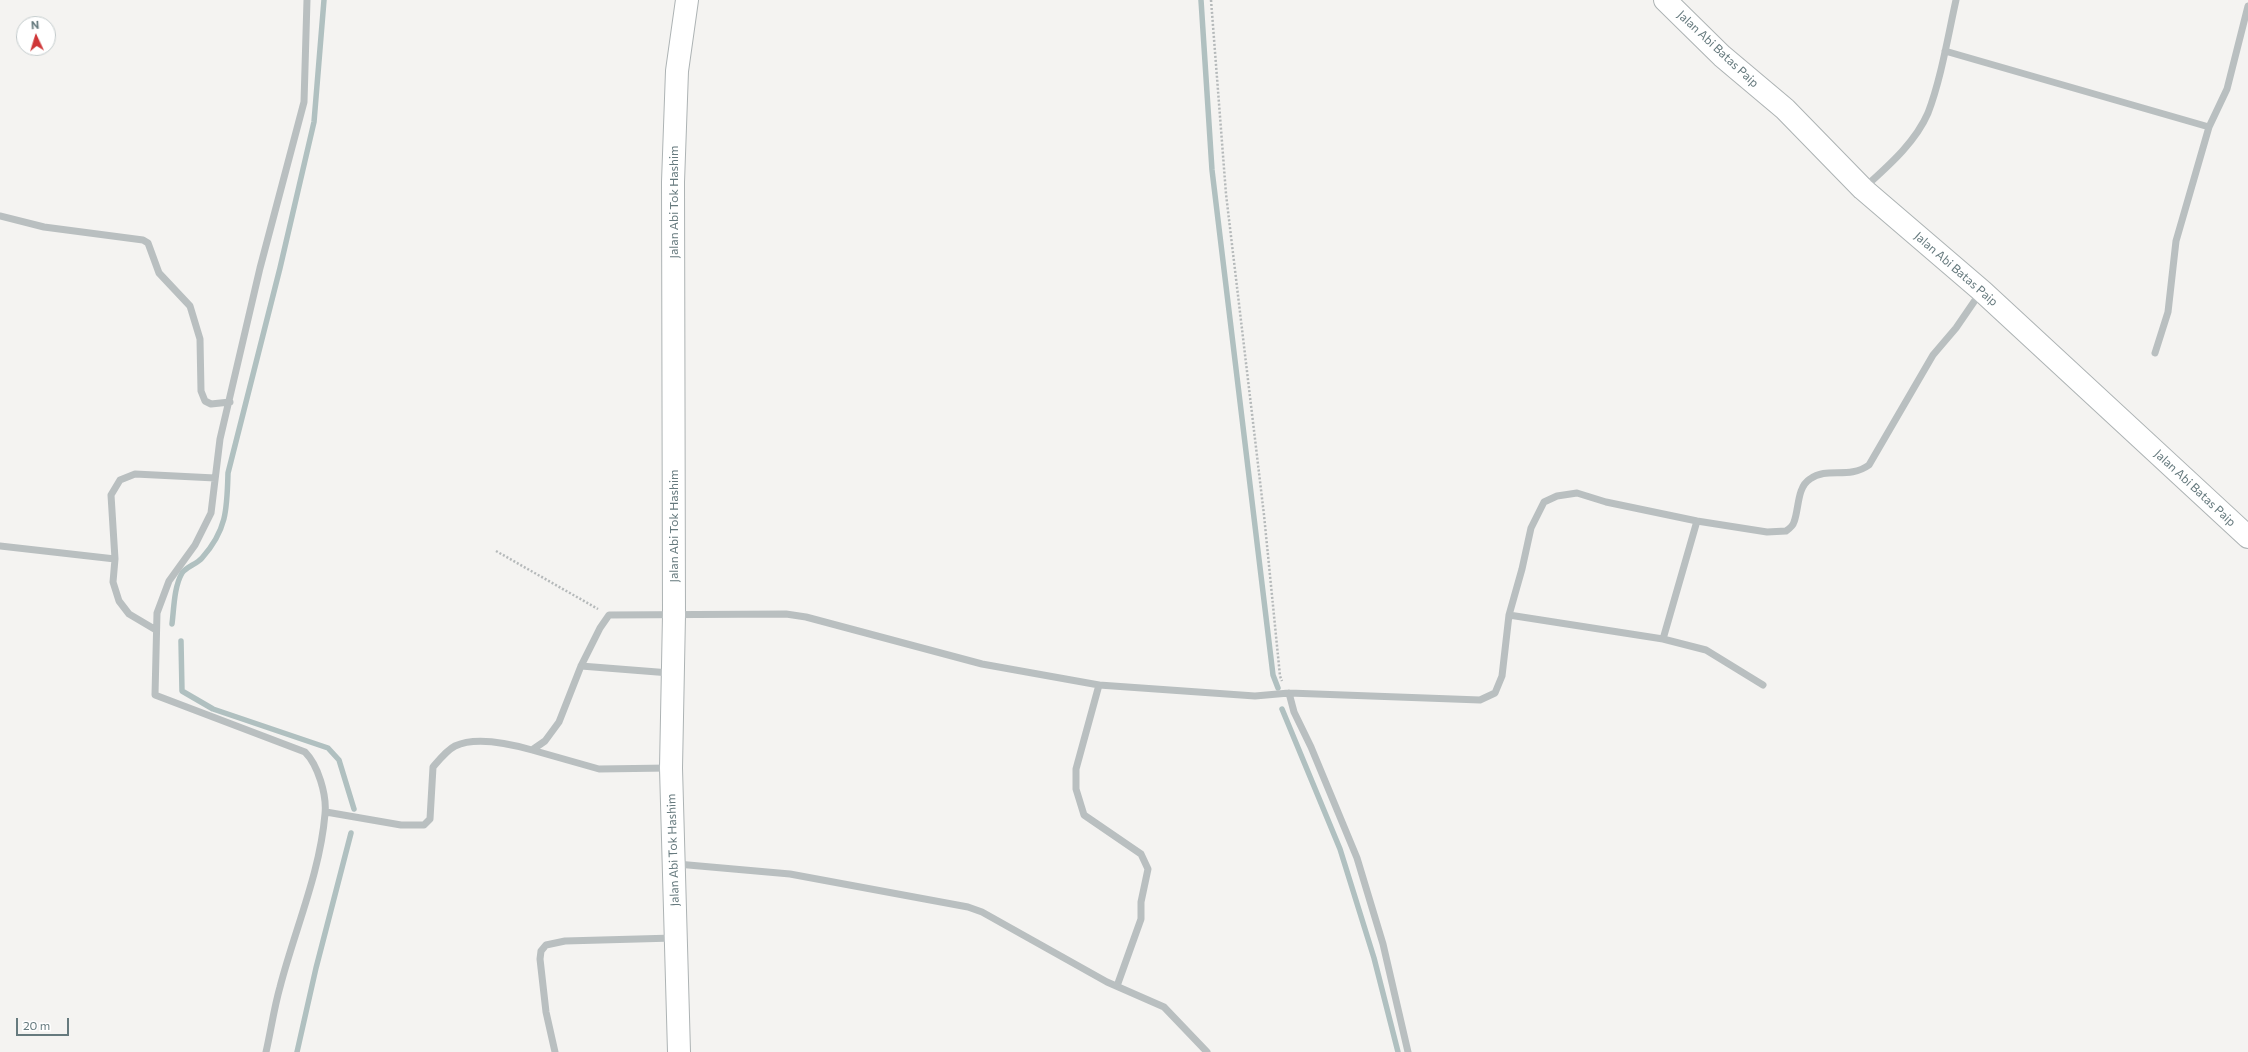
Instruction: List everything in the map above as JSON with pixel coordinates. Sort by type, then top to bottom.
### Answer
[{"type":"main road","name":"Jalan Abi Tok Hashim","points":[[680,1052],[671,768],[674,615],[673,182],[677,71],[687,0]]},
{"type":"main road","name":"Jalan Abi Batas Paip","points":[[1665,0],[1722,56],[1785,109],[1863,189],[1982,291],[2248,537]]},
{"type":"street","points":[[266,1052],[279,988],[316,866],[326,812],[322,787],[311,758],[305,752],[155,695],[156,630],[157,613],[169,580],[194,546],[211,513],[220,439],[230,402],[260,268],[304,102],[307,0]]},
{"type":"street","points":[[1863,189],[1896,158],[1924,119],[1945,51],[1956,0]]},
{"type":"street","points":[[2155,353],[2168,312],[2176,241],[2209,127],[2226,89],[2248,6]]},
{"type":"street","points":[[1945,51],[2209,127]]},
{"type":"street","points":[[0,216],[44,227],[143,240],[148,243],[159,273],[190,306],[200,338],[201,391],[205,401],[211,404],[230,402]]},
{"type":"street","points":[[532,750],[546,741],[560,722],[581,666],[600,628],[609,615],[786,614],[806,617],[982,664],[1099,685],[1255,696],[1289,693],[1480,700],[1495,692],[1502,676],[1509,615],[1522,569],[1531,528],[1544,502],[1557,496],[1577,493],[1606,502],[1697,521],[1767,532],[1786,531],[1794,524],[1798,501],[1808,479],[1816,475],[1831,472],[1848,474],[1860,471],[1869,465],[1933,355],[1956,328],[1982,291]]},
{"type":"street","points":[[156,630],[129,614],[119,601],[114,582],[115,559],[111,495],[120,480],[135,474],[215,478]]},
{"type":"street","points":[[1663,639],[1697,521]]},
{"type":"street","points":[[0,546],[115,559]]},
{"type":"street","points":[[1509,615],[1663,639],[1706,650],[1764,685]]},
{"type":"street","points":[[581,666],[672,674]]},
{"type":"street","points":[[1099,685],[1076,769],[1076,789],[1084,814],[1141,854],[1148,869],[1141,902],[1141,919],[1117,986]]},
{"type":"street","points":[[1289,693],[1294,712],[1311,747],[1357,858],[1383,944],[1408,1052]]},
{"type":"street","points":[[326,812],[401,825],[424,825],[430,819],[433,767],[455,746],[476,742],[505,743],[599,769],[671,768]]},
{"type":"street","points":[[673,863],[790,874],[968,907],[982,912],[1025,938],[1117,986],[1164,1007],[1208,1052]]},
{"type":"street","points":[[555,1052],[546,1012],[540,959],[541,951],[546,944],[565,941],[677,938]]},
{"type":"path","points":[[1210,0],[1226,194],[1264,515],[1280,676],[1289,693]]},
{"type":"path","points":[[496,551],[609,615]]},
{"type":"waterway","points":[[172,624],[179,579],[182,573],[200,560],[210,548],[221,528],[224,518],[227,498],[228,473],[280,268],[314,122],[324,0]]},
{"type":"waterway","points":[[1201,0],[1212,170],[1273,675],[1278,688]]},
{"type":"waterway","points":[[181,641],[182,691],[213,709],[328,748],[339,760],[354,809]]},
{"type":"waterway","points":[[1282,709],[1340,849],[1374,958],[1398,1052]]},
{"type":"waterway","points":[[297,1052],[316,968],[351,833]]}]
